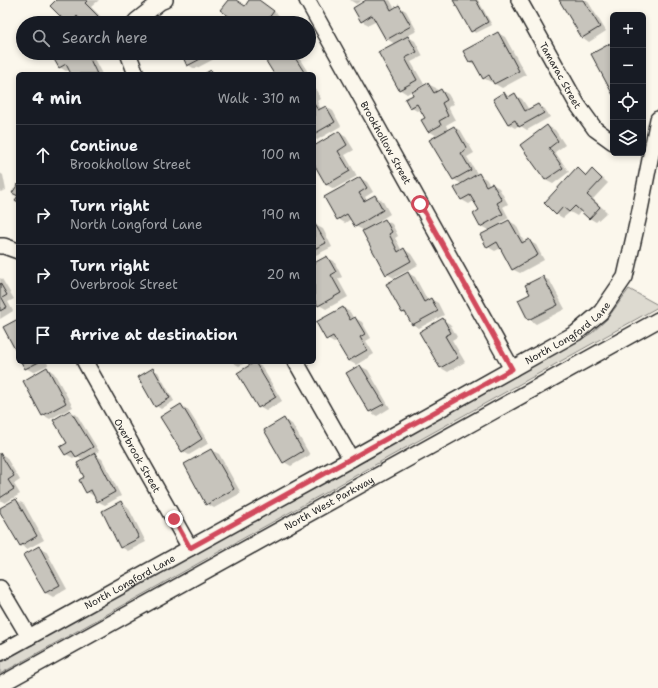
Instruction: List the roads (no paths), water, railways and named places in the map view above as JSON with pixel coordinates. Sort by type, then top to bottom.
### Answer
[{"type":"street","points":[[142,16],[165,0]]},
{"type":"street","name":"Brookhollow Street","points":[[307,0],[316,16]]},
{"type":"street","name":"Tamarac Street","points":[[519,0],[577,104],[596,129],[610,140]]},
{"type":"street","name":"Brookhollow Street","points":[[316,16],[512,369]]},
{"type":"street","points":[[131,60],[135,72]]},
{"type":"street","name":"North Longford Lane","points":[[0,653],[576,333],[601,312],[625,277],[639,216],[647,152],[658,119]]},
{"type":"street","points":[[0,246],[16,250]]},
{"type":"street","name":"North West Parkway","points":[[0,685],[658,320]]},
{"type":"street","name":"Overbrook Street","points":[[86,364],[190,548]]},
{"type":"street","points":[[297,364],[350,459]]},
{"type":"street","points":[[0,588],[29,637]]}]
